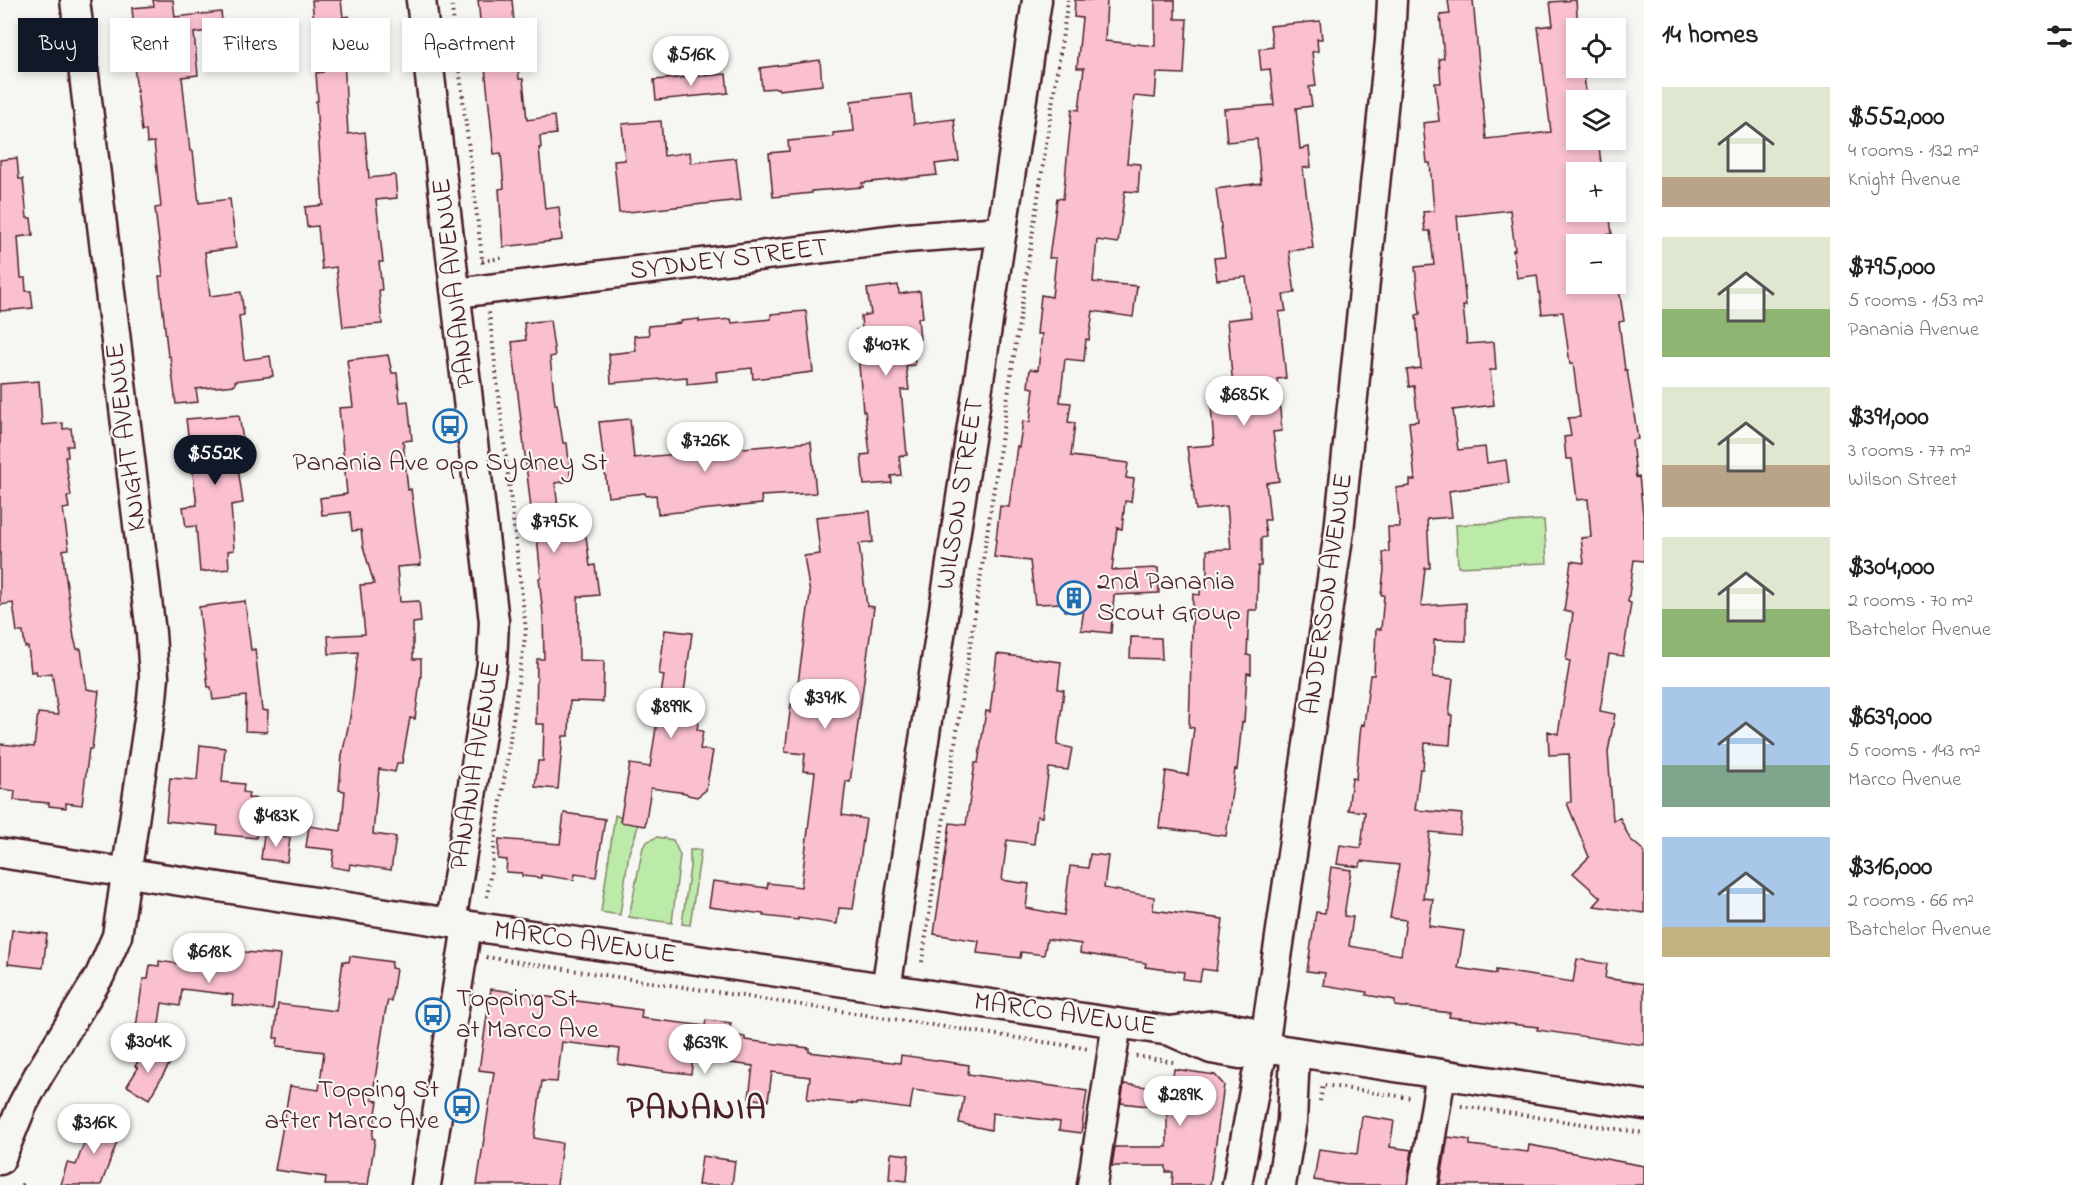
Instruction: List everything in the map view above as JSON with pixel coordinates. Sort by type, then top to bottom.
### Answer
[{"type":"street","name":"KNIGHT AVENUE","points":[[0,1160],[22,1106],[100,975],[117,936],[152,699],[153,654],[75,0]]},
{"type":"street","name":"PANANIA AVENUE","points":[[422,0],[492,597],[495,640],[459,925],[462,954],[426,1185]]},
{"type":"street","name":"WILSON STREET","points":[[886,989],[1037,0]]},
{"type":"street","name":"ANDERSON AVENUE","points":[[1237,1185],[1264,1047],[1339,531],[1390,41],[1392,0]]},
{"type":"street","name":"SYDNEY STREET","points":[[456,293],[906,238],[1002,231]]},
{"type":"street","name":"MARCO AVENUE","points":[[0,853],[459,925],[621,947],[1117,1023],[1170,1030],[1214,1025],[1245,1030],[1264,1047],[1644,1105]]},
{"type":"street","points":[[1092,1185],[1117,1023]]},
{"type":"street","points":[[1281,1185],[1292,1121],[1295,1052]]},
{"type":"street","points":[[1424,1185],[1441,1074]]},
{"type":"street","points":[[1256,1080],[1293,1085]]},
{"type":"path","points":[[922,962],[1068,0]]},
{"type":"path","points":[[482,261],[502,258]]},
{"type":"path","points":[[462,954],[1176,1062]]},
{"type":"green space","points":[[1544,520],[1547,563],[1458,567],[1456,525]]},
{"type":"green space","points":[[615,815],[638,825],[629,853],[620,915],[601,912]]},
{"type":"green space","points":[[657,837],[673,840],[680,855],[672,923],[629,917],[643,847],[648,841]]},
{"type":"green space","points":[[690,850],[701,850],[690,925],[682,924],[690,867]]},
{"type":"building","points":[[153,0],[173,0],[175,17],[221,12],[222,18],[202,18],[202,32],[194,33],[198,75],[182,77],[190,151],[193,151],[199,203],[230,199],[236,248],[205,252],[210,296],[241,292],[244,315],[239,316],[244,360],[270,356],[273,376],[235,381],[235,385],[196,389],[198,402],[176,404],[159,276],[163,276],[155,208],[161,207],[154,142],[147,143],[146,130],[142,131],[135,72],[190,72],[190,18],[133,18],[132,8],[154,6]]},
{"type":"building","points":[[312,0],[341,0],[343,17],[349,16],[349,18],[314,18]]},
{"type":"building","points":[[478,0],[512,0],[514,18],[480,18]]},
{"type":"building","points":[[1075,0],[1107,0],[1105,41],[1155,46],[1155,0],[1175,0],[1175,19],[1187,19],[1184,74],[1157,73],[1155,98],[1134,96],[1127,163],[1140,164],[1138,192],[1125,191],[1118,243],[1097,240],[1093,282],[1137,286],[1133,317],[1093,311],[1089,340],[1086,339],[1084,361],[1065,359],[1060,402],[1071,403],[1068,422],[1075,423],[1071,456],[1128,463],[1126,478],[1134,479],[1131,502],[1125,501],[1122,529],[1117,528],[1112,570],[1158,568],[1159,593],[1114,595],[1111,633],[1081,630],[1084,608],[1065,611],[1064,603],[1035,604],[1030,561],[994,557],[1000,506],[1009,507],[1017,446],[1019,447],[1023,421],[1030,422],[1034,388],[1028,387],[1030,369],[1038,370],[1042,334],[1037,334],[1041,295],[1052,297],[1056,258],[1049,258],[1057,198],[1063,199],[1072,109],[1079,110],[1084,68],[1077,68],[1082,18],[1074,17]]},
{"type":"building","points":[[1448,0],[1473,0],[1486,139],[1551,132],[1538,27],[1553,25],[1550,2],[1576,0],[1577,18],[1566,18],[1566,78],[1584,78],[1586,90],[1566,90],[1566,150],[1599,150],[1601,162],[1566,162],[1566,222],[1610,222],[1612,234],[1566,234],[1566,294],[1620,294],[1624,321],[1619,322],[1638,439],[1632,440],[1636,477],[1639,476],[1644,524],[1644,561],[1634,560],[1628,602],[1631,603],[1623,656],[1609,654],[1600,711],[1615,714],[1608,752],[1613,820],[1620,818],[1630,839],[1644,851],[1644,913],[1594,906],[1601,898],[1573,873],[1589,857],[1567,803],[1571,802],[1569,754],[1549,755],[1548,731],[1558,734],[1570,661],[1566,660],[1573,613],[1564,611],[1571,561],[1584,563],[1581,538],[1591,537],[1588,499],[1577,500],[1572,459],[1566,459],[1564,437],[1571,436],[1568,418],[1580,417],[1563,312],[1542,314],[1537,275],[1517,278],[1510,210],[1457,216],[1466,306],[1463,306],[1467,344],[1494,342],[1496,370],[1490,370],[1494,405],[1453,410],[1458,450],[1485,447],[1487,463],[1506,460],[1509,483],[1449,491],[1452,517],[1427,519],[1430,568],[1425,568],[1421,606],[1466,603],[1466,641],[1434,640],[1433,677],[1453,679],[1449,715],[1452,715],[1450,745],[1425,743],[1423,769],[1420,769],[1415,810],[1462,814],[1460,835],[1430,832],[1423,898],[1433,899],[1429,926],[1464,931],[1458,968],[1496,974],[1496,970],[1573,982],[1577,959],[1607,964],[1605,978],[1644,984],[1644,1045],[1537,1030],[1538,1027],[1449,1017],[1450,1013],[1395,1006],[1395,1000],[1366,995],[1367,992],[1323,985],[1325,973],[1307,971],[1316,912],[1325,913],[1331,867],[1351,870],[1344,916],[1353,917],[1349,946],[1401,955],[1406,920],[1390,918],[1399,865],[1361,861],[1360,867],[1337,864],[1340,845],[1361,848],[1365,812],[1348,810],[1352,778],[1356,779],[1361,724],[1364,725],[1370,675],[1374,675],[1376,629],[1381,629],[1384,595],[1381,595],[1384,570],[1383,552],[1389,552],[1388,527],[1400,527],[1396,488],[1410,486],[1410,480],[1415,480],[1409,422],[1418,421],[1414,386],[1409,387],[1407,370],[1421,368],[1416,315],[1420,314],[1415,267],[1434,265],[1430,231],[1425,231],[1423,212],[1434,211],[1430,163],[1427,163],[1423,123],[1439,121],[1435,83],[1441,83],[1439,59],[1444,58],[1440,15],[1450,14]]},
{"type":"building","points":[[1320,21],[1322,39],[1317,39],[1318,51],[1312,52],[1316,86],[1309,87],[1312,106],[1296,108],[1300,149],[1309,147],[1311,167],[1303,168],[1313,248],[1289,251],[1295,293],[1283,295],[1286,311],[1279,312],[1286,378],[1277,379],[1282,431],[1273,432],[1279,481],[1266,483],[1270,520],[1264,520],[1266,537],[1261,538],[1257,610],[1249,610],[1247,655],[1251,656],[1251,674],[1247,673],[1244,722],[1242,722],[1226,836],[1159,828],[1166,771],[1188,775],[1194,728],[1189,727],[1193,594],[1200,595],[1200,579],[1207,579],[1207,550],[1231,549],[1227,506],[1196,510],[1187,447],[1214,445],[1210,391],[1233,387],[1227,320],[1251,317],[1246,277],[1217,280],[1214,258],[1225,257],[1216,189],[1261,183],[1257,139],[1227,142],[1224,109],[1274,105],[1270,69],[1261,70],[1259,49],[1273,47],[1270,26]]},
{"type":"building","points":[[820,60],[822,85],[779,90],[778,88],[762,89],[760,68]]},
{"type":"building","points":[[345,72],[348,134],[365,132],[369,178],[395,175],[397,198],[376,200],[383,262],[379,262],[382,324],[343,327],[336,267],[322,269],[318,226],[307,227],[305,207],[323,205],[316,73]]},
{"type":"building","points":[[485,72],[518,72],[519,79],[523,79],[527,120],[554,116],[556,134],[540,136],[541,148],[539,148],[545,209],[559,207],[562,240],[503,247],[499,189],[504,188],[501,153],[494,154]]},
{"type":"building","points":[[726,74],[728,93],[656,100],[654,80]]},
{"type":"building","points":[[911,94],[914,124],[954,119],[959,161],[935,164],[937,175],[862,183],[863,187],[773,197],[769,153],[789,151],[788,141],[833,137],[833,133],[854,131],[851,101]]},
{"type":"building","points":[[661,121],[664,156],[690,152],[691,163],[736,158],[741,200],[619,213],[614,161],[625,160],[622,124]]},
{"type":"building","points":[[17,158],[19,179],[23,179],[27,218],[31,218],[33,235],[18,237],[21,278],[25,278],[26,291],[31,291],[33,308],[0,311],[0,160]]},
{"type":"building","points":[[898,285],[899,294],[920,291],[923,317],[918,318],[920,339],[913,340],[915,365],[906,366],[909,390],[901,390],[907,455],[899,456],[901,475],[891,476],[892,483],[864,485],[861,455],[870,454],[865,411],[863,411],[856,330],[862,330],[861,316],[871,314],[867,289]]},
{"type":"building","points":[[806,311],[813,372],[753,379],[752,368],[716,372],[717,381],[687,384],[687,377],[611,383],[609,354],[636,351],[634,336],[649,335],[648,326],[699,319],[699,322],[731,319],[732,323],[771,319],[771,314]]},
{"type":"building","points":[[550,320],[555,356],[550,357],[555,404],[557,404],[563,443],[567,443],[571,481],[555,483],[561,532],[585,529],[590,566],[595,565],[599,595],[578,597],[579,660],[604,661],[603,702],[570,701],[569,736],[563,736],[558,789],[535,787],[538,761],[543,761],[544,724],[536,724],[537,659],[544,659],[543,614],[536,526],[533,526],[512,342],[526,340],[524,323]]},
{"type":"building","points":[[388,355],[392,373],[397,373],[400,402],[408,401],[412,440],[403,441],[408,490],[411,489],[421,565],[397,567],[400,602],[419,601],[421,622],[413,623],[413,659],[421,659],[421,675],[415,719],[410,718],[402,763],[397,763],[395,772],[379,769],[373,834],[396,837],[391,870],[350,864],[349,870],[332,867],[334,850],[306,847],[309,826],[341,831],[345,791],[339,790],[342,755],[350,718],[358,652],[329,654],[328,636],[365,634],[360,585],[374,584],[363,546],[361,530],[352,531],[350,512],[322,515],[320,498],[347,494],[339,408],[353,407],[347,360]]},
{"type":"building","points":[[39,381],[42,425],[63,423],[63,429],[71,428],[73,446],[67,446],[68,457],[65,457],[71,496],[67,497],[69,508],[63,509],[69,549],[63,550],[64,564],[74,638],[77,649],[81,649],[87,689],[99,691],[82,805],[66,803],[66,808],[49,806],[49,803],[14,800],[15,791],[0,789],[0,744],[34,747],[38,713],[58,715],[52,673],[37,675],[36,671],[31,672],[28,647],[25,647],[23,632],[17,632],[13,603],[0,605],[0,384]]},
{"type":"building","points":[[239,415],[247,466],[238,468],[243,503],[231,505],[234,550],[228,551],[229,569],[200,572],[196,526],[186,527],[183,507],[197,505],[186,419]]},
{"type":"building","points":[[630,419],[634,458],[811,442],[816,493],[761,496],[762,504],[658,514],[656,495],[646,496],[645,493],[608,497],[599,422]]},
{"type":"building","points":[[870,511],[873,542],[859,544],[867,606],[874,607],[850,782],[846,781],[842,815],[866,819],[853,909],[839,908],[837,924],[763,916],[764,914],[709,907],[713,881],[767,888],[768,883],[801,887],[815,772],[803,771],[805,754],[785,752],[791,704],[795,705],[810,594],[804,556],[820,554],[816,517]]},
{"type":"building","points":[[245,601],[251,650],[255,649],[262,710],[268,711],[267,732],[245,731],[246,696],[213,700],[211,687],[208,687],[199,607]]},
{"type":"building","points":[[665,630],[692,633],[684,693],[697,695],[693,717],[699,718],[697,730],[703,731],[700,749],[713,751],[706,790],[697,797],[686,793],[651,788],[645,826],[620,822],[630,764],[650,767],[664,675],[659,674]]},
{"type":"building","points":[[1131,637],[1161,638],[1162,659],[1130,658]]},
{"type":"building","points":[[997,654],[1061,662],[1058,689],[1064,690],[1057,745],[1072,748],[1068,770],[1049,768],[1042,817],[1037,816],[1034,844],[1007,840],[1002,880],[1029,884],[1026,908],[1064,915],[1070,866],[1088,868],[1090,854],[1108,856],[1104,888],[1154,897],[1153,910],[1223,919],[1216,971],[1202,969],[1200,981],[1183,979],[1184,972],[1145,967],[1146,963],[1080,953],[1081,944],[1047,939],[1044,955],[1021,952],[1020,958],[977,953],[979,941],[934,934],[950,823],[966,825],[975,763],[978,763],[986,711],[990,712]]},
{"type":"building","points":[[200,745],[225,748],[222,782],[244,784],[243,792],[249,793],[248,798],[260,799],[256,838],[217,834],[218,826],[166,821],[170,778],[197,780]]},
{"type":"building","points":[[564,813],[605,819],[596,877],[575,874],[574,880],[541,875],[541,878],[522,876],[522,873],[506,872],[507,860],[498,859],[499,839],[560,844]]},
{"type":"building","points":[[264,835],[290,838],[287,862],[261,859]]},
{"type":"building","points":[[12,930],[47,934],[43,968],[8,964]]},
{"type":"building","points":[[219,950],[280,955],[273,1010],[232,1005],[233,995],[182,989],[180,1006],[162,1003],[157,1037],[135,1034],[143,979],[148,979],[150,965],[159,966],[159,961],[193,966],[194,959],[218,962]]},
{"type":"building","points":[[350,956],[392,962],[391,968],[396,969],[391,1001],[388,1000],[385,1013],[372,1100],[378,1101],[368,1185],[325,1185],[326,1177],[275,1170],[290,1086],[319,1090],[324,1052],[277,1046],[278,1038],[274,1038],[278,1004],[336,1011],[343,961],[349,962]]},
{"type":"building","points":[[491,989],[642,1010],[641,1018],[705,1026],[706,1020],[731,1023],[729,1034],[745,1037],[745,1040],[809,1048],[809,1052],[900,1063],[901,1055],[969,1065],[968,1074],[1087,1091],[1081,1133],[1059,1130],[1060,1122],[992,1113],[991,1130],[959,1123],[964,1097],[913,1090],[910,1109],[857,1102],[857,1104],[807,1099],[810,1077],[772,1072],[768,1101],[749,1098],[753,1066],[693,1058],[691,1074],[664,1071],[618,1064],[620,1049],[562,1042],[557,1082],[542,1081],[534,1138],[562,1143],[557,1185],[477,1185],[494,1072],[479,1070]]},
{"type":"building","points":[[146,1049],[170,1063],[149,1099],[127,1086],[138,1068],[135,1066]]},
{"type":"building","points":[[1174,1069],[1215,1075],[1224,1085],[1210,1185],[1172,1185],[1173,1172],[1166,1172],[1166,1166],[1112,1166],[1115,1147],[1167,1147],[1167,1108],[1121,1103],[1124,1084],[1171,1090]]},
{"type":"building","points":[[94,1116],[123,1126],[101,1185],[61,1185],[67,1163],[76,1165]]},
{"type":"building","points":[[1362,1116],[1394,1121],[1390,1147],[1412,1150],[1407,1185],[1347,1185],[1314,1180],[1319,1149],[1357,1154]]},
{"type":"building","points":[[1448,1137],[1470,1140],[1470,1145],[1528,1152],[1529,1145],[1644,1166],[1644,1185],[1440,1185]]},
{"type":"building","points":[[891,1153],[909,1155],[907,1181],[889,1179]]},
{"type":"building","points":[[702,1156],[735,1161],[732,1185],[698,1185]]},
{"type":"place","name":"Panania Ave opp Sydney St","points":[[450,426]]},
{"type":"place","name":"2nd Panania Scout Group","points":[[1074,598]]},
{"type":"place","name":"Topping St at Marco Ave","points":[[433,1015]]},
{"type":"place","name":"Topping St after Marco Ave","points":[[462,1106]]},
{"type":"district","name":"PANANIA","points":[[697,1110]]}]
